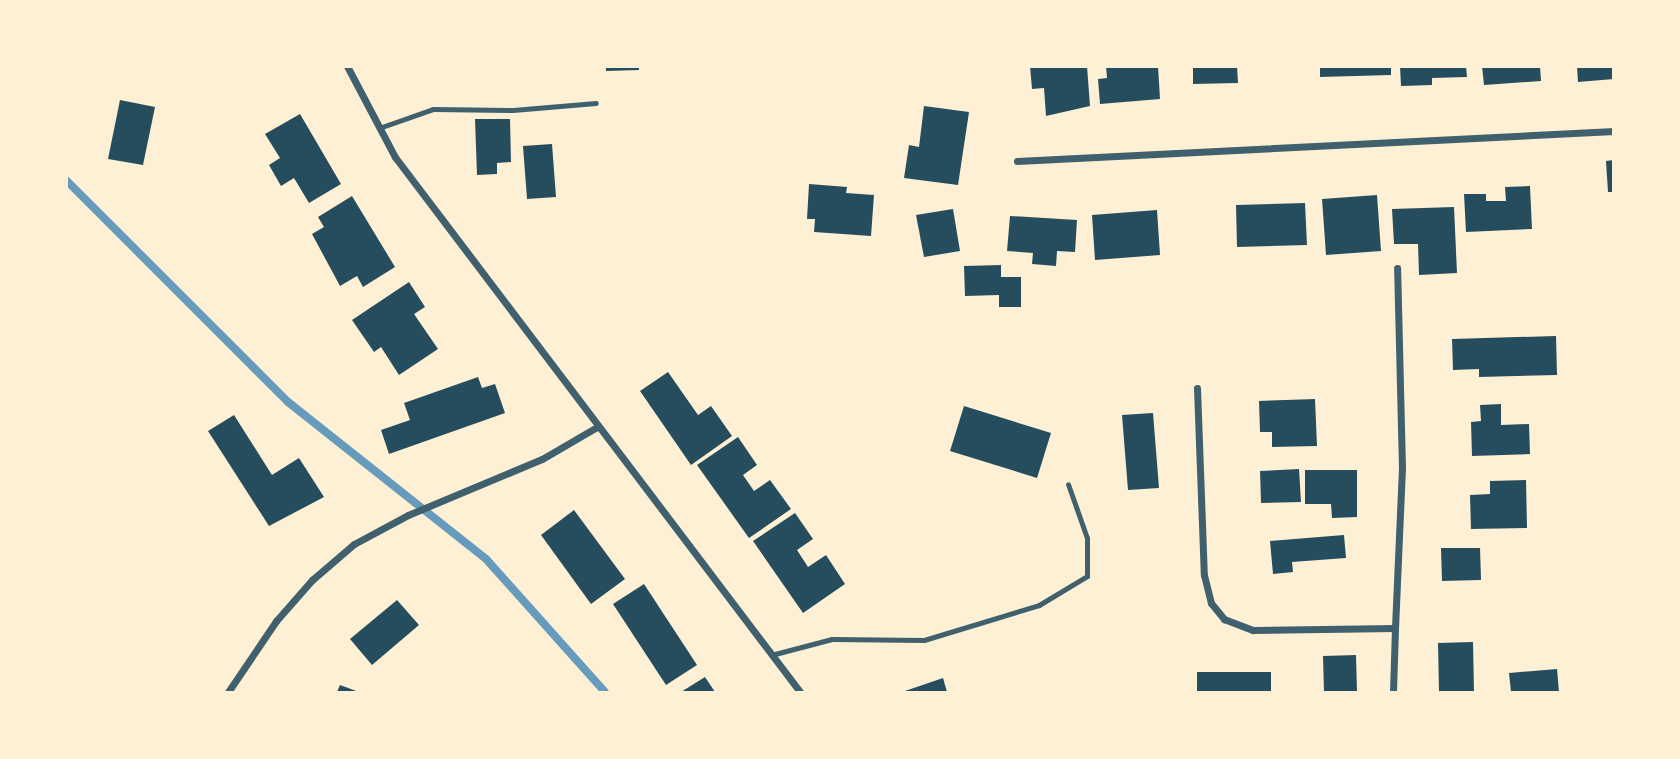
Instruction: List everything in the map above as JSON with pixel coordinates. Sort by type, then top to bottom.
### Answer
[{"type":"street","points":[[347,66],[395,157],[800,692]]},
{"type":"street","points":[[1017,161],[1614,131]]},
{"type":"street","points":[[1393,692],[1402,468],[1397,268]]},
{"type":"street","points":[[1197,388],[1204,575],[1211,603],[1224,620],[1253,630],[1395,628]]},
{"type":"street","points":[[228,692],[276,621],[312,580],[354,544],[408,515],[542,459],[597,427]]},
{"type":"lane","points":[[379,128],[433,109],[513,110],[596,103]]},
{"type":"lane","points":[[771,655],[832,639],[924,640],[1039,605],[1087,576],[1087,538],[1068,484]]},
{"type":"building","points":[[606,66],[639,66],[639,70],[606,71]]},
{"type":"building","points":[[1030,66],[1087,66],[1090,106],[1046,116],[1044,88],[1032,89]]},
{"type":"building","points":[[1106,66],[1158,66],[1160,99],[1100,104],[1098,79],[1107,78]]},
{"type":"building","points":[[1193,66],[1237,66],[1238,83],[1193,84]]},
{"type":"building","points":[[1320,66],[1391,66],[1391,75],[1320,77]]},
{"type":"building","points":[[1400,66],[1466,66],[1467,77],[1432,78],[1432,85],[1401,86]]},
{"type":"building","points":[[1482,66],[1540,66],[1541,81],[1484,85]]},
{"type":"building","points":[[1577,66],[1614,66],[1614,79],[1578,82]]},
{"type":"building","points":[[120,100],[155,107],[143,165],[108,159]]},
{"type":"building","points":[[924,106],[969,112],[958,185],[904,178],[909,145],[919,147]]},
{"type":"building","points":[[300,114],[341,184],[309,203],[294,178],[281,186],[269,165],[280,158],[265,134]]},
{"type":"building","points":[[475,119],[510,119],[511,162],[497,163],[497,174],[477,175]]},
{"type":"building","points":[[552,144],[556,197],[527,199],[523,146]]},
{"type":"building","points":[[1614,160],[1614,192],[1608,192],[1606,161]]},
{"type":"building","points":[[809,184],[847,187],[846,193],[874,195],[871,236],[814,232],[815,219],[807,219]]},
{"type":"building","points":[[1530,186],[1532,229],[1466,232],[1464,194],[1486,194],[1486,201],[1506,201],[1505,187]]},
{"type":"building","points":[[1377,195],[1381,251],[1326,255],[1322,199]]},
{"type":"building","points":[[352,196],[395,267],[363,287],[357,276],[340,286],[312,234],[324,227],[318,217]]},
{"type":"building","points":[[1305,203],[1307,245],[1237,247],[1236,205]]},
{"type":"building","points":[[1454,207],[1457,273],[1419,275],[1418,244],[1394,244],[1392,209]]},
{"type":"building","points":[[953,209],[960,251],[924,257],[916,215]]},
{"type":"building","points":[[1157,210],[1160,255],[1095,260],[1092,215]]},
{"type":"building","points":[[1010,216],[1077,220],[1075,252],[1057,251],[1056,266],[1032,264],[1033,253],[1007,251]]},
{"type":"building","points":[[1001,265],[1001,277],[1021,277],[1021,307],[999,307],[999,295],[965,296],[964,266]]},
{"type":"building","points":[[409,282],[425,307],[414,314],[438,349],[399,375],[381,347],[374,352],[352,320]]},
{"type":"building","points":[[1556,336],[1557,375],[1479,377],[1479,369],[1453,370],[1452,339]]},
{"type":"building","points":[[668,372],[698,415],[711,406],[732,436],[691,465],[640,391]]},
{"type":"building","points":[[478,377],[482,388],[495,384],[505,413],[389,454],[381,430],[410,420],[404,403]]},
{"type":"building","points":[[1315,399],[1317,446],[1272,447],[1272,432],[1260,432],[1259,401]]},
{"type":"building","points":[[1501,404],[1501,425],[1529,424],[1530,454],[1472,456],[1471,422],[1481,421],[1480,405]]},
{"type":"building","points":[[964,406],[1051,433],[1037,478],[950,451]]},
{"type":"building","points":[[1153,413],[1159,488],[1128,490],[1122,415]]},
{"type":"building","points":[[234,415],[272,475],[299,458],[324,497],[269,526],[208,431]]},
{"type":"building","points":[[738,437],[757,465],[743,475],[754,491],[770,480],[791,509],[749,538],[697,465]]},
{"type":"building","points":[[1299,469],[1301,502],[1261,503],[1260,471]]},
{"type":"building","points":[[1305,470],[1357,470],[1357,517],[1332,518],[1331,504],[1305,504]]},
{"type":"building","points":[[1526,480],[1527,528],[1471,529],[1470,495],[1490,494],[1490,481]]},
{"type":"building","points":[[574,510],[625,579],[591,604],[541,535]]},
{"type":"building","points":[[795,513],[813,539],[797,550],[808,567],[826,555],[845,584],[803,613],[753,541]]},
{"type":"building","points":[[1344,535],[1346,558],[1292,562],[1293,572],[1273,574],[1270,541]]},
{"type":"building","points":[[1441,548],[1480,548],[1481,580],[1442,581]]},
{"type":"building","points":[[644,584],[697,665],[666,685],[613,604]]},
{"type":"building","points":[[397,600],[419,625],[372,665],[350,639]]},
{"type":"building","points":[[1473,642],[1474,692],[1439,692],[1438,643]]},
{"type":"building","points":[[1356,655],[1357,692],[1324,692],[1323,656]]},
{"type":"building","points":[[1557,669],[1559,692],[1511,692],[1509,673]]},
{"type":"building","points":[[1197,672],[1271,672],[1271,692],[1197,692]]},
{"type":"building","points":[[705,677],[715,692],[681,692]]},
{"type":"building","points":[[943,678],[947,692],[902,692]]},
{"type":"building","points":[[340,685],[359,692],[337,692]]},
{"type":"waterway","points":[[66,180],[288,402],[486,559],[605,692]]}]
